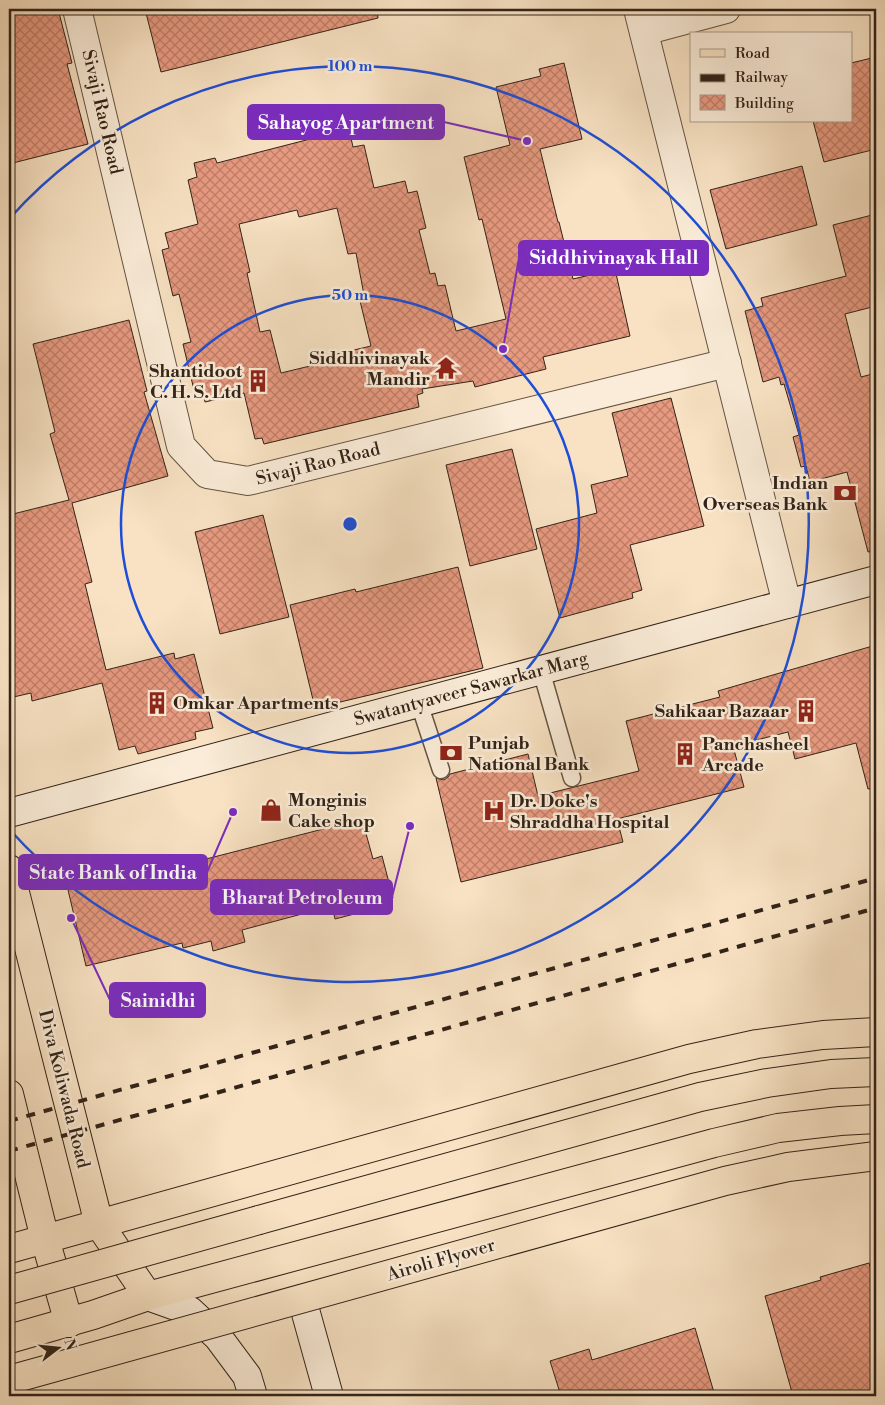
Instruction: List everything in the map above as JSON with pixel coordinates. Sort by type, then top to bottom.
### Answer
[{"type":"main road","name":"Diva Koliwada Road","points":[[9,869],[98,1224],[148,1296]]},
{"type":"main road","points":[[9,1249],[689,1059],[756,1044],[823,1035],[876,1032]]},
{"type":"main road","points":[[9,1290],[700,1097],[767,1082],[831,1074],[876,1072]]},
{"type":"main road","points":[[9,1094],[45,1239],[69,1323]]},
{"type":"main road","points":[[9,1339],[69,1323],[148,1296],[714,1143],[778,1128],[876,1119]]},
{"type":"main road","name":"Airoli Flyover","points":[[9,1380],[725,1181],[788,1167],[876,1156]]},
{"type":"street","name":"Sivaji Rao Road","points":[[77,9],[181,446],[208,474],[248,481],[727,363]]},
{"type":"street","points":[[726,9],[641,20],[787,604]]},
{"type":"street","name":"Swatantyaveer Sawarkar Marg","points":[[9,813],[876,580]]},
{"type":"street","points":[[148,1296],[190,1312],[218,1337],[246,1376],[253,1396]]},
{"type":"street","points":[[302,1299],[329,1396]]},
{"type":"lane","points":[[542,670],[572,778]]},
{"type":"lane","points":[[419,703],[440,770]]},
{"type":"building","points":[[9,9],[58,9],[72,63],[67,64],[88,144],[9,164]]},
{"type":"building","points":[[145,9],[377,9],[378,18],[161,72]]},
{"type":"building","points":[[876,57],[876,149],[824,162],[813,122],[852,122],[852,63]]},
{"type":"building","points":[[564,63],[582,139],[540,149],[573,279],[615,269],[630,336],[543,357],[546,369],[475,387],[473,381],[422,389],[423,393],[417,395],[419,407],[264,444],[262,438],[255,439],[244,393],[205,402],[202,388],[194,390],[183,344],[191,342],[179,294],[173,296],[162,250],[169,248],[165,233],[198,224],[188,180],[197,177],[194,163],[215,158],[217,163],[349,129],[353,147],[364,145],[374,188],[405,181],[408,193],[417,191],[426,228],[419,230],[430,274],[435,273],[438,286],[445,285],[456,331],[506,319],[482,219],[479,220],[464,157],[510,145],[496,87],[541,76],[539,69]],"holes":[[[337,208],[348,254],[356,253],[365,300],[360,301],[371,346],[337,354],[339,359],[281,373],[270,330],[260,332],[247,273],[250,272],[239,224],[297,210],[299,217]]]},
{"type":"building","points":[[802,166],[817,225],[726,249],[710,190]]},
{"type":"building","points":[[876,214],[876,306],[845,314],[861,377],[876,373],[876,551],[868,552],[847,472],[810,482],[806,466],[801,467],[793,437],[799,435],[784,384],[781,385],[779,377],[763,382],[745,311],[763,306],[761,298],[846,276],[833,225]]},
{"type":"building","points":[[129,320],[147,391],[144,392],[168,476],[72,503],[92,582],[85,584],[106,670],[174,653],[175,659],[194,654],[213,728],[195,732],[196,739],[138,754],[135,746],[119,750],[102,683],[32,701],[31,693],[9,698],[9,515],[69,500],[50,434],[55,432],[33,344]]},
{"type":"building","points":[[671,398],[704,526],[630,545],[642,590],[632,593],[633,598],[560,618],[536,529],[597,513],[591,485],[628,476],[612,413]]},
{"type":"building","points":[[512,449],[537,549],[470,566],[446,465]]},
{"type":"building","points":[[263,515],[289,617],[220,634],[195,532]]},
{"type":"building","points":[[458,567],[483,668],[315,708],[290,605],[355,589],[356,592]]},
{"type":"building","points":[[876,645],[876,788],[868,789],[856,743],[795,759],[788,732],[733,746],[744,787],[617,819],[623,842],[461,882],[436,778],[444,780],[450,774],[528,754],[538,796],[639,771],[626,721],[720,697],[718,691]]},
{"type":"building","points":[[362,819],[373,859],[382,856],[393,898],[361,906],[362,912],[335,919],[332,906],[242,930],[245,942],[213,951],[211,941],[183,948],[182,943],[86,966],[64,873],[131,857],[136,877]]},
{"type":"building","points":[[869,1263],[876,1288],[876,1396],[793,1396],[765,1296],[821,1280],[820,1277]]},
{"type":"building","points":[[695,1328],[715,1396],[561,1396],[550,1361],[589,1349],[592,1360]]},
{"type":"railway","points":[[9,1121],[876,878]]},
{"type":"railway","points":[[9,1151],[876,908]]},
{"type":"place","name":"Sahayog Apartment","points":[[527,141]]},
{"type":"place","name":"Siddhivinayak Hall","points":[[503,349]]},
{"type":"place","name":"Siddhivinayak Mandir","points":[[446,368]]},
{"type":"place","name":"Shantidoot C. H. S. Ltd","points":[[258,381]]},
{"type":"place","name":"Indian Overseas Bank","points":[[845,493]]},
{"type":"place","name":"Omkar Apartments","points":[[157,703]]},
{"type":"place","name":"Sahkaar Bazaar","points":[[806,711]]},
{"type":"place","name":"Punjab National Bank","points":[[451,753]]},
{"type":"place","name":"Panchasheel Arcade","points":[[685,754]]},
{"type":"place","name":"Monginis Cake shop","points":[[271,810]]},
{"type":"place","name":"Dr. Doke's Shraddha Hospital","points":[[494,811]]},
{"type":"place","name":"State Bank of India","points":[[233,812]]},
{"type":"place","name":"Bharat Petroleum","points":[[410,826]]},
{"type":"place","name":"Sainidhi","points":[[71,918]]}]
